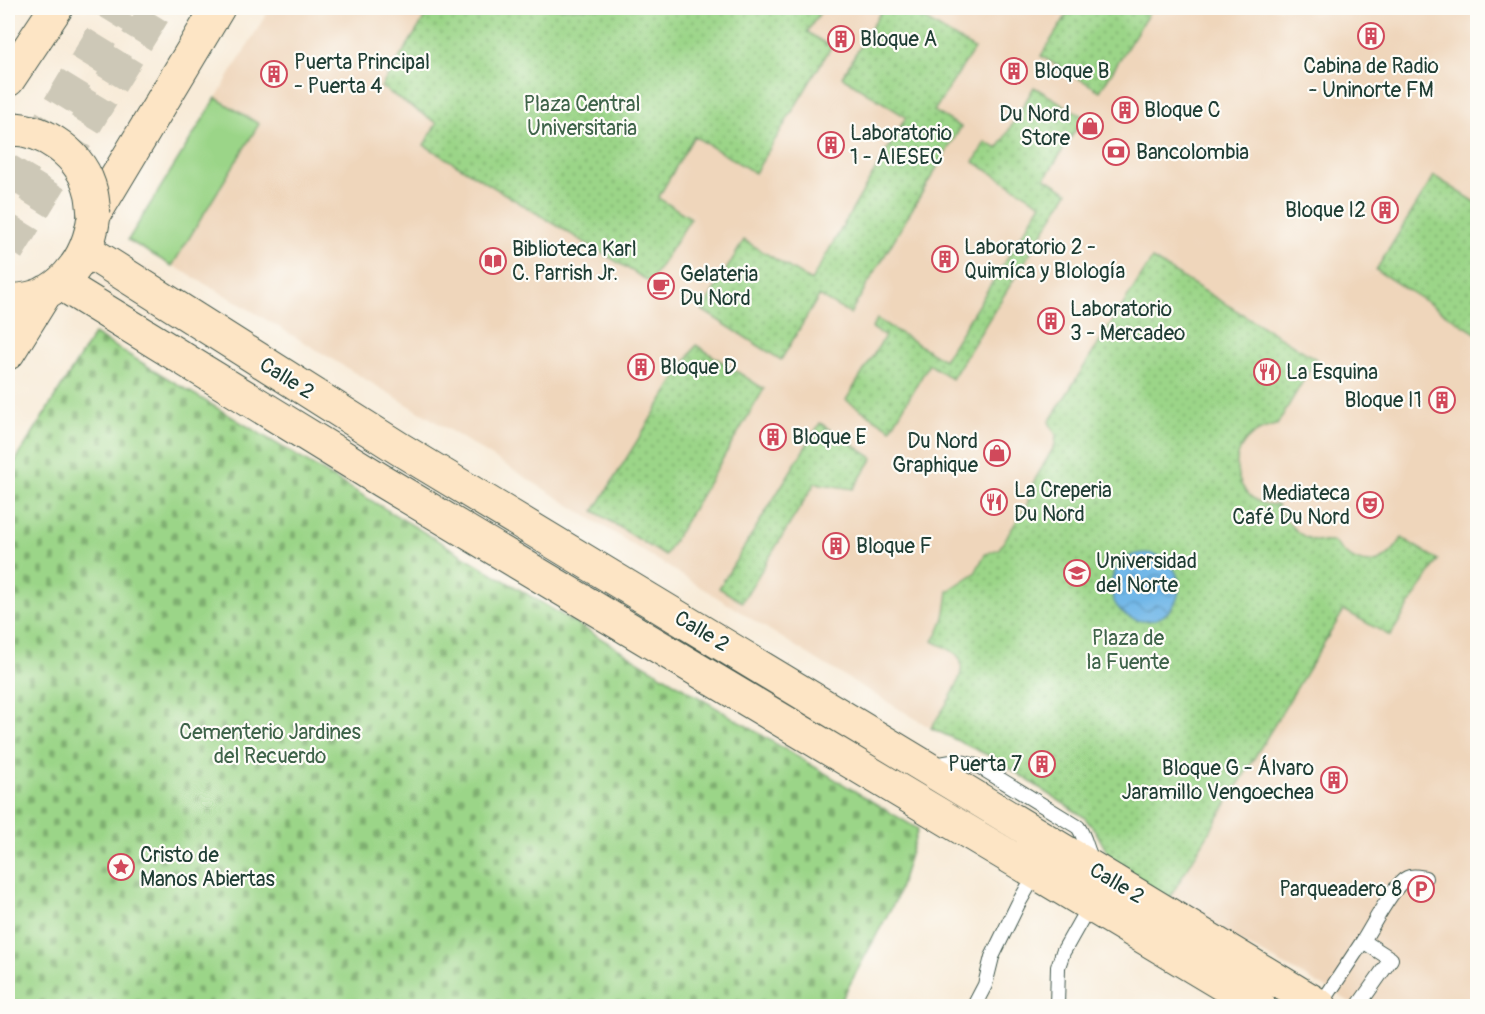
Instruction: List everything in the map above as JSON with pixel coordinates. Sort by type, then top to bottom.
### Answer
[{"type":"street","points":[[8,80],[56,8]]},
{"type":"street","points":[[94,215],[218,8]]},
{"type":"street","points":[[8,129],[19,129],[43,135],[64,149],[80,167],[91,191],[94,215],[92,231],[80,263],[38,292],[8,353]]},
{"type":"street","name":"Calle 2","points":[[86,250],[400,449],[1320,1006]]},
{"type":"street","name":"Calle 2","points":[[38,292],[382,481],[1259,1006]]},
{"type":"street","points":[[382,481],[400,449]]},
{"type":"lane","points":[[974,1006],[985,985],[992,957],[1036,872]]},
{"type":"lane","points":[[1320,1006],[1396,888],[1405,878],[1412,876],[1425,878]]},
{"type":"lane","points":[[1057,1006],[1058,967],[1063,952],[1090,904]]},
{"type":"lane","points":[[1358,1006],[1391,959],[1363,940]]},
{"type":"shaded area","name":"Universidad del Norte","points":[[270,8],[1477,8],[1477,1006],[1357,1006],[1167,902],[1104,848],[1091,823],[996,759],[931,728],[824,664],[430,418],[237,302],[128,240]]},
{"type":"green space","name":"Plaza Central Universitaria","points":[[431,8],[823,8],[807,32],[831,47],[755,173],[694,136],[658,198],[691,218],[650,282],[424,145],[437,123],[381,87]]},
{"type":"green space","points":[[883,8],[906,8],[974,49],[934,111],[961,127],[850,314],[819,296],[781,360],[702,310],[744,240],[811,281],[906,117],[842,77]]},
{"type":"green space","points":[[1071,8],[1152,8],[1100,91],[1041,56]]},
{"type":"green space","points":[[1034,87],[1084,117],[1045,178],[1068,192],[952,379],[929,364],[891,429],[846,400],[885,336],[872,328],[877,319],[944,360],[1041,204],[974,162],[985,142],[998,149]]},
{"type":"green space","points":[[216,98],[259,124],[172,266],[128,240]]},
{"type":"green space","points":[[1434,176],[1477,203],[1477,334],[1376,270]]},
{"type":"green space","name":"Plaza de la Fuente","points":[[1152,259],[1316,359],[1277,425],[1257,432],[1244,443],[1238,457],[1237,472],[1242,485],[1251,496],[1263,503],[1277,504],[1287,521],[1299,533],[1314,540],[1334,542],[1352,558],[1361,562],[1378,561],[1394,549],[1402,538],[1438,560],[1390,636],[1344,610],[1167,902],[1118,872],[1096,832],[1084,817],[996,759],[931,728],[953,692],[961,672],[958,656],[933,641],[942,623],[948,591],[975,573],[985,554],[999,549],[1027,505],[1033,483],[1055,445],[1056,435],[1049,422]]},
{"type":"green space","name":"Cementerio Jardines del Recuerdo","points":[[94,334],[918,829],[896,899],[838,1006],[8,1006],[8,473]]},
{"type":"green space","points":[[696,345],[764,389],[665,556],[594,511]]},
{"type":"green space","points":[[820,423],[873,458],[853,489],[815,483],[742,602],[719,588]]},
{"type":"water","points":[[1145,553],[1158,556],[1169,563],[1176,574],[1179,587],[1176,600],[1169,611],[1158,618],[1145,621],[1132,618],[1121,611],[1114,600],[1111,587],[1114,574],[1121,563],[1132,556]]},
{"type":"tunnel","points":[[8,190],[119,8]]},
{"type":"tunnel","points":[[8,250],[157,8]]},
{"type":"place","name":"Cabina de Radio - Uninorte FM","points":[[1371,36]]},
{"type":"place","name":"Bloque A","points":[[841,39]]},
{"type":"place","name":"Bloque B","points":[[1014,71]]},
{"type":"place","name":"Puerta Principal - Puerta 4","points":[[274,74]]},
{"type":"place","name":"Bloque C","points":[[1125,110]]},
{"type":"place","name":"Du Nord Store","points":[[1090,126]]},
{"type":"place","name":"Laboratorio 1 - AIESEC","points":[[831,145]]},
{"type":"place","name":"Bancolombia","points":[[1116,152]]},
{"type":"place","name":"Bloque I2","points":[[1385,210]]},
{"type":"place","name":"Laboratorio 2 - Quimíca y BIología","points":[[945,259]]},
{"type":"place","name":"Biblioteca Karl C. Parrish Jr.","points":[[493,261]]},
{"type":"place","name":"Gelateria Du Nord","points":[[661,286]]},
{"type":"place","name":"Laboratorio 3 - Mercadeo","points":[[1051,321]]},
{"type":"place","name":"Bloque D","points":[[641,367]]},
{"type":"place","name":"La Esquina","points":[[1267,372]]},
{"type":"place","name":"Bloque I1","points":[[1442,400]]},
{"type":"place","name":"Bloque E","points":[[773,437]]},
{"type":"place","name":"Du Nord Graphique","points":[[997,453]]},
{"type":"place","name":"La Creperia Du Nord","points":[[994,502]]},
{"type":"place","name":"Mediateca Café Du Nord","points":[[1370,505]]},
{"type":"place","name":"Bloque F","points":[[836,546]]},
{"type":"place","name":"Universidad del Norte","points":[[1077,573]]},
{"type":"place","name":"Puerta 7","points":[[1042,764]]},
{"type":"place","name":"Bloque G - Álvaro Jaramillo Vengoechea","points":[[1334,780]]},
{"type":"place","name":"Cristo de Manos Abiertas","points":[[121,867]]},
{"type":"place","name":"Parqueadero 8","points":[[1421,889]]}]
